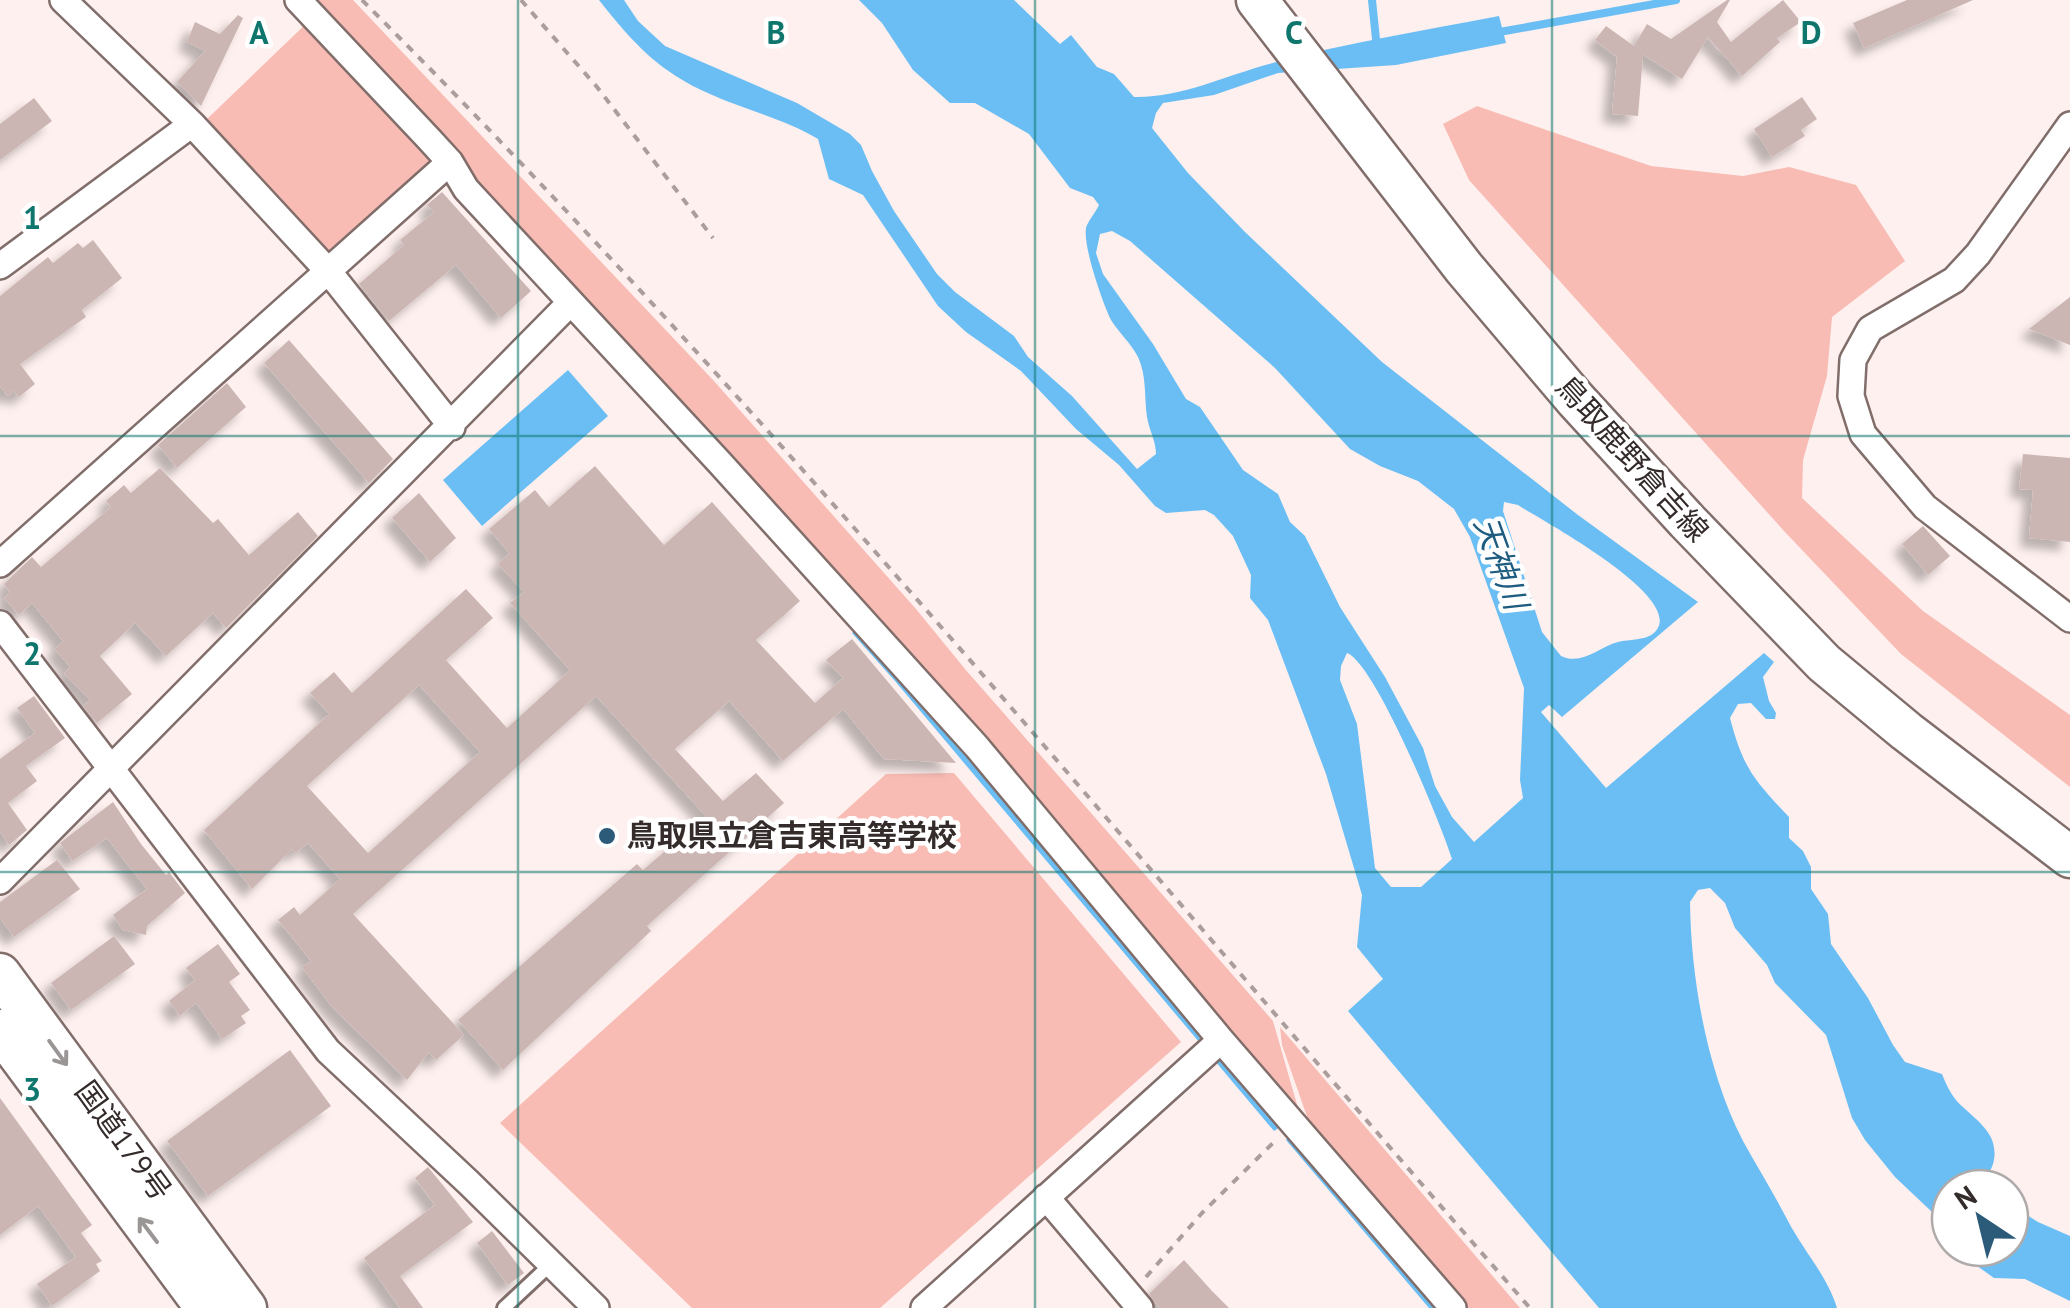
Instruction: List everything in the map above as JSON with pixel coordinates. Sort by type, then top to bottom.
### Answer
[{"type":"main road","name":"鳥取鹿野倉吉線","points":[[1260,3],[1464,268],[1576,400],[1824,663],[1906,732],[2070,857]]},
{"type":"main road","name":"国道179号","points":[[0,974],[246,1308]]},
{"type":"main road","name":"国道179号","points":[[0,1030],[206,1308]]},
{"type":"street","points":[[63,0],[192,124],[330,272],[452,427]]},
{"type":"street","points":[[298,0],[450,162],[466,189],[977,747],[1453,1308]]},
{"type":"street","points":[[0,266],[192,124]]},
{"type":"street","points":[[2070,125],[1978,254],[1954,280],[1870,328],[1854,360],[1851,396],[1863,434],[1925,507],[2070,620]]},
{"type":"street","points":[[0,564],[450,162]]},
{"type":"street","points":[[0,881],[452,427],[570,303]]},
{"type":"street","points":[[0,624],[328,1051],[469,1182],[596,1308]]},
{"type":"street","points":[[924,1308],[1222,1040]]},
{"type":"street","points":[[1046,1197],[1134,1302]]},
{"type":"lane","points":[[504,1308],[550,1264]]},
{"type":"path","points":[[362,0],[634,284],[920,600],[1530,1308]]},
{"type":"path","points":[[521,0],[597,87],[713,238]]},
{"type":"path","points":[[1134,1302],[1202,1214],[1294,1122]]},
{"type":"shaded area","points":[[308,0],[353,0],[714,381],[1273,1021],[1298,1108],[1295,1110]]},
{"type":"shaded area","points":[[310,20],[432,151],[430,168],[337,251],[320,252],[206,120]]},
{"type":"shaded area","points":[[1477,106],[1651,166],[1743,176],[1789,167],[1856,185],[1905,261],[1832,317],[1827,376],[1803,460],[1802,498],[1923,611],[2070,715],[2070,787],[1901,654],[1784,531],[1469,180],[1443,124]]},
{"type":"shaded area","points":[[954,773],[1181,1042],[880,1308],[692,1308],[500,1123],[886,774]]},
{"type":"shaded area","points":[[1280,1027],[1520,1308],[1467,1308],[1311,1128],[1282,1045]]},
{"type":"water","name":"天神川","points":[[599,0],[624,0],[638,21],[665,46],[797,103],[850,134],[861,145],[894,211],[937,274],[1014,336],[1028,357],[1072,396],[1137,469],[1156,454],[1156,449],[1147,417],[1141,364],[1111,320],[1089,257],[1087,225],[1099,205],[1093,197],[1070,188],[1029,134],[975,103],[950,103],[913,70],[882,23],[859,0],[1014,0],[1060,44],[1071,35],[1097,67],[1114,74],[1134,97],[1185,90],[1326,50],[1499,16],[1506,43],[1396,65],[1278,73],[1214,95],[1163,103],[1152,128],[1188,173],[1245,232],[1382,362],[1578,515],[1698,602],[1562,717],[1549,705],[1541,712],[1606,788],[1764,653],[1774,662],[1763,677],[1775,719],[1766,719],[1751,703],[1738,704],[1730,718],[1745,762],[1789,817],[1789,838],[1803,851],[1811,867],[1811,889],[1828,914],[1831,944],[1905,1062],[1942,1074],[1954,1097],[1982,1124],[1995,1151],[1991,1168],[1930,1168],[1930,1210],[1895,1177],[1852,1118],[1826,1035],[1775,983],[1767,965],[1735,928],[1725,903],[1710,888],[1698,890],[1690,902],[1694,962],[1703,1024],[1720,1085],[1743,1141],[1828,1285],[1837,1308],[1599,1308],[1348,1011],[1383,979],[1357,947],[1362,895],[1326,774],[1268,620],[1250,598],[1251,575],[1233,536],[1205,510],[1166,513],[1155,506],[1119,465],[1076,429],[1021,371],[966,332],[938,306],[863,195],[829,179],[818,139],[692,85],[636,43]],"holes":[[[1112,231],[1130,241],[1275,368],[1350,449],[1418,481],[1454,509],[1470,537],[1524,688],[1520,780],[1523,798],[1474,842],[1452,817],[1435,786],[1423,748],[1385,677],[1340,607],[1305,536],[1290,522],[1278,494],[1243,470],[1200,407],[1186,399],[1103,274],[1096,253],[1100,234]],[[1504,502],[1518,505],[1580,543],[1632,581],[1651,600],[1660,617],[1655,632],[1576,659],[1561,656],[1542,632],[1503,511]],[[1347,653],[1359,663],[1390,713],[1452,859],[1421,887],[1391,887],[1375,868],[1357,724],[1340,680]]]},
{"type":"water","points":[[568,370],[608,416],[482,526],[443,480]]},
{"type":"water","points":[[857,628],[1280,1127],[1274,1131],[852,633]]},
{"type":"water","points":[[1290,1135],[1438,1308],[1429,1308],[1286,1140]]},
{"type":"water","points":[[2030,1217],[2070,1236],[2070,1301],[2025,1279],[1994,1278],[1980,1268],[2030,1268]]},
{"type":"building","points":[[1727,0],[1717,22],[1731,42],[1783,0],[1801,22],[1777,38],[1780,42],[1742,76],[1708,37],[1682,79],[1643,55],[1638,116],[1612,114],[1617,57],[1595,40],[1606,26],[1634,46],[1647,24],[1671,39]]},
{"type":"building","points":[[1907,0],[1973,0],[1864,48],[1853,23]]},
{"type":"building","points":[[238,15],[243,18],[201,106],[177,82],[205,51],[187,42],[195,22],[220,34]]},
{"type":"building","points":[[1802,97],[1817,119],[1801,130],[1805,136],[1772,157],[1754,129]]},
{"type":"building","points":[[34,98],[52,121],[0,160],[0,124]]},
{"type":"building","points":[[442,192],[531,291],[501,318],[456,265],[389,321],[359,284],[404,245],[400,240],[434,212],[427,205]]},
{"type":"building","points":[[93,240],[122,278],[82,310],[86,317],[20,364],[35,384],[19,397],[14,391],[8,396],[0,386],[0,296],[48,257],[53,263],[78,243],[83,248]]},
{"type":"building","points":[[2070,297],[2070,345],[2029,329]]},
{"type":"building","points":[[289,340],[393,459],[369,483],[264,363]]},
{"type":"building","points":[[227,383],[246,407],[177,468],[158,445]]},
{"type":"building","points":[[2023,454],[2070,458],[2070,542],[2029,538],[2033,490],[2019,489]]},
{"type":"building","points":[[595,466],[664,545],[712,502],[800,601],[756,640],[815,703],[843,678],[826,660],[852,639],[956,763],[884,759],[843,709],[783,761],[729,701],[675,749],[723,801],[756,773],[784,803],[647,926],[651,931],[503,1070],[458,1020],[637,864],[643,870],[706,816],[596,696],[353,914],[464,1035],[436,1060],[429,1052],[407,1080],[332,1007],[302,967],[311,961],[278,920],[294,907],[300,915],[340,879],[308,843],[296,853],[292,849],[252,889],[204,830],[329,714],[310,693],[334,672],[352,693],[466,589],[493,618],[446,660],[507,728],[552,687],[570,670],[510,603],[524,592],[498,564],[509,553],[489,529],[535,490],[549,507]],"holes":[[[419,685],[480,752],[368,853],[307,786]]]},
{"type":"building","points":[[160,468],[213,523],[218,519],[249,555],[298,512],[318,536],[226,628],[213,613],[166,656],[135,623],[100,656],[132,694],[97,723],[83,706],[90,700],[64,674],[70,667],[55,649],[63,641],[32,603],[19,615],[4,598],[10,593],[4,584],[32,557],[41,567],[111,507],[106,501],[124,485],[131,493]]},
{"type":"building","points":[[419,493],[456,538],[430,562],[392,518]]},
{"type":"building","points":[[1923,526],[1950,556],[1928,575],[1902,544]]},
{"type":"building","points":[[34,696],[65,738],[26,766],[37,781],[8,803],[27,830],[9,845],[0,831],[0,759],[35,733],[17,708]]},
{"type":"building","points":[[113,802],[141,844],[185,893],[147,926],[146,935],[123,930],[113,915],[147,889],[107,838],[72,861],[60,843]]},
{"type":"building","points":[[57,860],[80,889],[14,937],[0,918],[0,902]]},
{"type":"building","points":[[114,936],[135,964],[71,1010],[51,983]]},
{"type":"building","points":[[218,944],[240,974],[229,982],[250,1010],[241,1016],[246,1023],[222,1039],[196,1003],[180,1016],[169,1001],[195,980],[186,968]]},
{"type":"building","points":[[290,1050],[331,1106],[208,1196],[167,1141]]},
{"type":"building","points":[[0,1098],[92,1225],[81,1233],[102,1261],[96,1264],[100,1271],[52,1306],[37,1284],[76,1257],[38,1206],[0,1235]]},
{"type":"building","points":[[428,1167],[473,1222],[400,1276],[423,1308],[400,1308],[364,1258],[435,1205],[415,1178]]},
{"type":"building","points":[[492,1231],[524,1273],[508,1285],[477,1243]]},
{"type":"building","points":[[1184,1260],[1229,1308],[1159,1308],[1149,1294]]},
{"type":"waterway","points":[[1372,0],[1377,49]]},
{"type":"waterway","points":[[1494,33],[1676,0]]},
{"type":"place","name":"鳥取県立倉吉東高等学校","points":[[607,836]]}]
